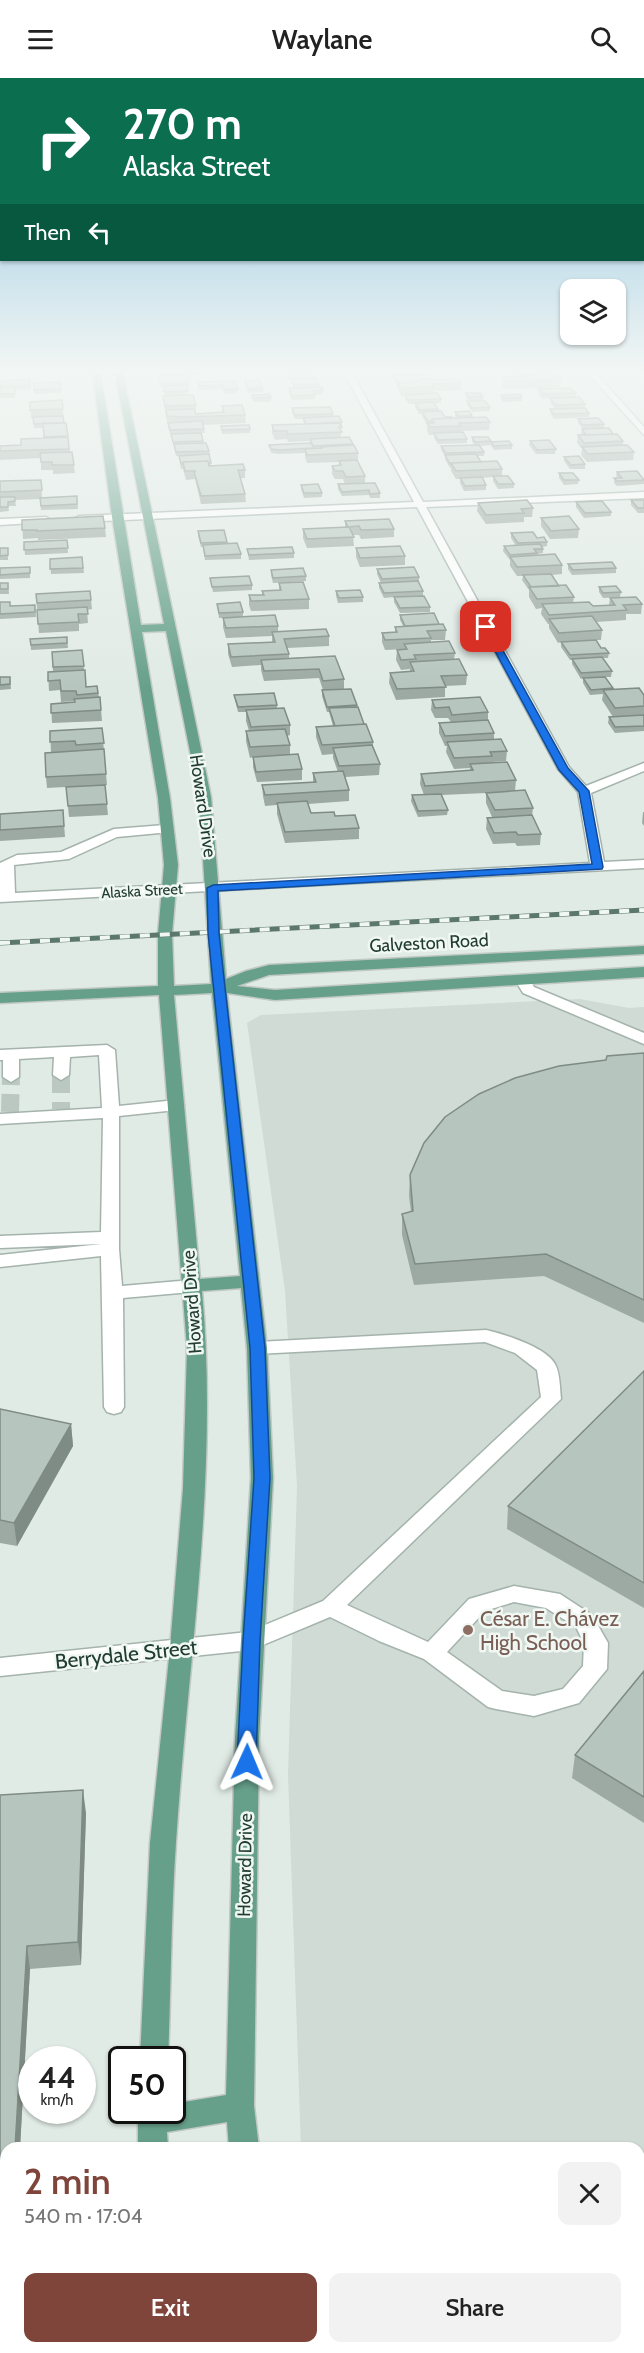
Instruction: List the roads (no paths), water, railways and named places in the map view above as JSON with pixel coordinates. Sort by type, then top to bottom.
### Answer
[{"type":"main road","name":"Howard Drive","points":[[122,475],[117,517],[164,798],[165,829],[171,865],[165,934],[166,990],[197,1348],[194,1488],[182,1648],[163,1843],[155,2046]]},
{"type":"main road","name":"Howard Drive","points":[[128,475],[147,516],[205,797],[213,888],[213,933],[257,1348],[262,1478],[247,1739],[240,2106],[243,2142]]},
{"type":"main road","points":[[136,629],[170,627]]},
{"type":"main road","name":"Galveston Road","points":[[220,988],[251,974],[269,970],[644,950]]},
{"type":"main road","name":"Galveston Road","points":[[0,998],[220,988],[275,995],[644,972]]},
{"type":"main road","points":[[192,1286],[250,1281]]},
{"type":"main road","points":[[152,2127],[240,2106]]},
{"type":"street","points":[[403,475],[564,770],[584,791],[598,867]]},
{"type":"street","points":[[0,522],[644,495]]},
{"type":"street","points":[[584,791],[644,768]]},
{"type":"street","points":[[4,898],[7,863],[17,859],[64,856],[114,833],[165,829]]},
{"type":"street","name":"Alaska Street","points":[[4,898],[644,864]]},
{"type":"street","points":[[524,980],[528,990],[644,1039]]},
{"type":"street","points":[[11,1077],[5,1055],[107,1050],[111,1112],[114,1407]]},
{"type":"street","points":[[61,1074],[62,1052]]},
{"type":"street","points":[[7,1117],[176,1106]]},
{"type":"street","points":[[0,1242],[111,1243]]},
{"type":"street","points":[[0,1261],[111,1243]]},
{"type":"street","points":[[113,1293],[192,1286]]},
{"type":"street","points":[[257,1348],[486,1336],[522,1348],[547,1367],[551,1399],[331,1607],[387,1635],[432,1653],[496,1700],[534,1706],[571,1696],[596,1669],[596,1642],[584,1621],[552,1600],[514,1594],[477,1605],[432,1653]]},
{"type":"street","name":"Berrydale Street","points":[[0,1667],[251,1641],[331,1607]]},
{"type":"tunnel","points":[[61,1075],[61,1109]]},
{"type":"tunnel","points":[[10,1112],[11,1077]]},
{"type":"railway","points":[[0,943],[644,910]]},
{"type":"place","name":"César E. Chávez High School","points":[[468,1630]]}]
